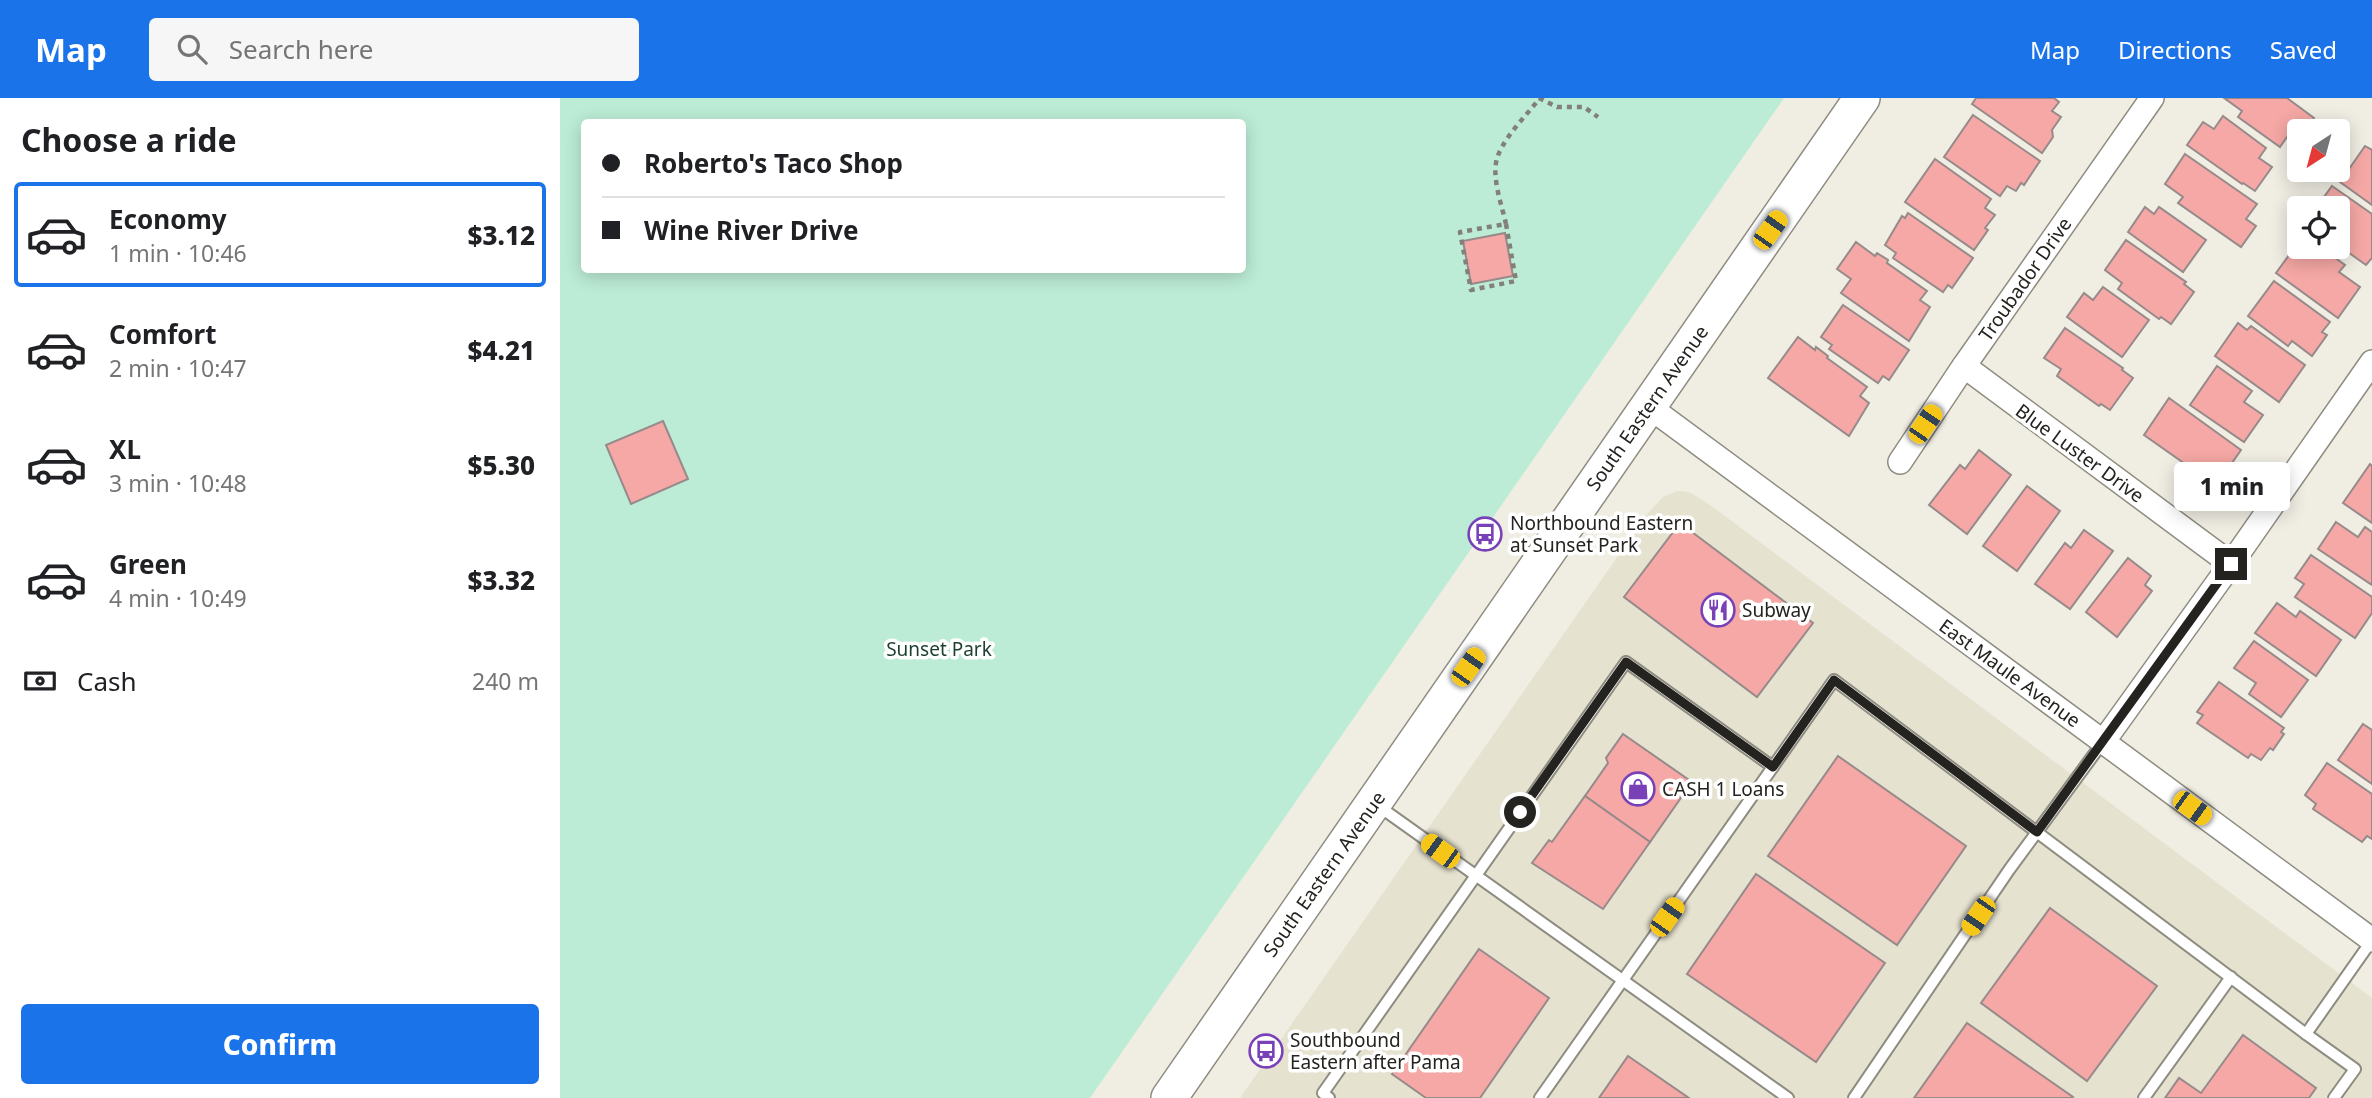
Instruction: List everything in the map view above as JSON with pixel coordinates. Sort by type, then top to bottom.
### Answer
[{"type":"main road","name":"South Eastern Avenue","points":[[1169,1098],[1862,98]]},
{"type":"street","name":"Troubador Drive","points":[[1900,462],[2152,98]]},
{"type":"street","points":[[2103,742],[2372,362]]},
{"type":"street","name":"Blue Luster Drive","points":[[1964,366],[2231,564]]},
{"type":"street","name":"East Maule Avenue","points":[[1648,406],[2372,940]]},
{"type":"lane","points":[[1329,1098],[1323,1093],[1626,662],[1773,767]]},
{"type":"lane","points":[[1539,1098],[1834,680],[2355,1069],[2334,1098]]},
{"type":"lane","points":[[1854,1098],[2037,832],[2103,742]]},
{"type":"lane","points":[[1373,803],[1788,1098]]},
{"type":"lane","points":[[2306,1034],[2372,940]]},
{"type":"lane","points":[[2144,1098],[2231,978]]},
{"type":"path","points":[[1506,224],[1460,232],[1471,290],[1516,281],[1496,163],[1513,132],[1539,98],[1557,107],[1584,107],[1598,117]]},
{"type":"shaded area","points":[[1677,491],[1689,492],[1706,502],[2372,998],[2372,1098],[1240,1098],[1648,513],[1663,497]]},
{"type":"green space","name":"Sunset Park","points":[[560,98],[1784,98],[1090,1098],[560,1098]]},
{"type":"building","points":[[1976,98],[2054,98],[2059,102],[2052,111],[2061,117],[2052,130],[2053,137],[2042,153],[1972,104]]},
{"type":"building","points":[[2224,98],[2287,98],[2314,118],[2287,119],[2287,137],[2280,147],[2238,117],[2242,111]]},
{"type":"building","points":[[1973,115],[2040,161],[2024,185],[2021,183],[2016,191],[2007,186],[2000,196],[1944,157]]},
{"type":"building","points":[[2223,116],[2266,148],[2259,158],[2272,167],[2255,191],[2187,145],[2203,122],[2214,129]]},
{"type":"building","points":[[2365,146],[2372,150],[2372,205],[2340,182],[2350,182],[2350,168]]},
{"type":"building","points":[[2185,154],[2257,204],[2246,219],[2256,226],[2241,247],[2178,203],[2183,197],[2165,184]]},
{"type":"building","points":[[1935,159],[1991,199],[1985,208],[1995,215],[1974,250],[1905,202]]},
{"type":"building","points":[[2332,186],[2346,196],[2325,196]]},
{"type":"building","points":[[2350,199],[2372,214],[2372,258],[2366,265],[2350,254]]},
{"type":"building","points":[[2145,207],[2154,214],[2159,207],[2206,240],[2183,272],[2128,232]]},
{"type":"building","points":[[1908,213],[1973,258],[1952,288],[1948,285],[1943,292],[1893,258],[1896,253],[1885,245],[1902,216],[1905,218]]},
{"type":"building","points":[[1505,233],[1513,276],[1471,284],[1463,241]]},
{"type":"building","points":[[2126,240],[2186,282],[2184,284],[2194,292],[2171,324],[2161,317],[2159,319],[2118,289],[2122,283],[2105,270]]},
{"type":"building","points":[[1856,242],[1875,256],[1877,253],[1888,260],[1887,263],[1927,291],[1920,300],[1930,307],[1909,341],[1841,293],[1851,279],[1837,269]]},
{"type":"building","points":[[2287,258],[2337,259],[2345,265],[2339,272],[2360,287],[2338,318],[2276,273]]},
{"type":"building","points":[[2274,281],[2330,322],[2322,332],[2327,335],[2312,356],[2292,341],[2288,346],[2248,316]]},
{"type":"building","points":[[2103,287],[2149,320],[2122,357],[2067,317],[2084,293],[2093,300]]},
{"type":"building","points":[[1843,305],[1909,350],[1889,380],[1883,376],[1878,383],[1829,349],[1832,345],[1821,337]]},
{"type":"building","points":[[2238,323],[2247,330],[2251,326],[2305,365],[2279,402],[2215,356]]},
{"type":"building","points":[[2065,328],[2123,368],[2122,370],[2133,378],[2110,410],[2101,404],[2099,406],[2057,376],[2061,369],[2044,358]]},
{"type":"building","points":[[1798,337],[1815,350],[1816,347],[1867,387],[1860,396],[1869,403],[1849,436],[1768,378]]},
{"type":"building","points":[[2217,366],[2252,391],[2244,402],[2263,415],[2244,442],[2190,405]]},
{"type":"building","points":[[2169,398],[2241,450],[2220,480],[2202,467],[2198,473],[2144,435]]},
{"type":"building","points":[[663,421],[688,479],[631,504],[606,445]]},
{"type":"building","points":[[1979,450],[2011,475],[1967,534],[1929,505],[1960,465],[1965,469]]},
{"type":"building","points":[[2370,464],[2372,466],[2372,523],[2343,503]]},
{"type":"building","points":[[2027,486],[2060,511],[2017,571],[1983,546]]},
{"type":"building","points":[[2336,522],[2358,537],[2365,527],[2372,532],[2372,585],[2318,549]]},
{"type":"building","name":"Subway","points":[[1680,523],[1813,623],[1757,697],[1624,597]]},
{"type":"building","points":[[2084,530],[2113,551],[2070,609],[2035,584],[2065,543],[2071,548]]},
{"type":"building","points":[[2311,555],[2372,597],[2372,613],[2355,638],[2295,597],[2304,584],[2295,578]]},
{"type":"building","points":[[2128,558],[2151,576],[2145,585],[2152,591],[2117,637],[2086,612]]},
{"type":"building","points":[[2277,603],[2296,617],[2300,611],[2341,640],[2316,676],[2255,633]]},
{"type":"building","points":[[2254,641],[2308,680],[2281,717],[2249,694],[2256,683],[2234,668]]},
{"type":"building","points":[[2219,682],[2284,728],[2281,732],[2284,734],[2273,750],[2270,748],[2261,760],[2251,754],[2248,758],[2197,723],[2203,715],[2197,712]]},
{"type":"building","points":[[2363,724],[2372,730],[2372,784],[2338,760]]},
{"type":"building","name":"CASH 1 Loans","points":[[1623,734],[1692,782],[1650,842],[1585,796],[1608,763],[1606,758]]},
{"type":"building","points":[[1838,756],[1966,846],[1897,945],[1768,856]]},
{"type":"building","points":[[2327,763],[2372,794],[2372,839],[2367,836],[2362,842],[2313,809],[2316,804],[2305,795]]},
{"type":"building","points":[[1585,796],[1650,842],[1603,909],[1532,863],[1549,840],[1552,842]]},
{"type":"building","points":[[1756,874],[1885,963],[1816,1062],[1687,974]]},
{"type":"building","points":[[2050,908],[2157,986],[2087,1081],[1981,1003]]},
{"type":"building","points":[[1479,949],[1549,998],[1480,1098],[1426,1098],[1392,1074]]},
{"type":"building","points":[[1967,1023],[2073,1097],[1914,1098]]},
{"type":"building","points":[[2243,1035],[2316,1088],[2309,1098],[2165,1098],[2179,1078],[2201,1093]]},
{"type":"building","points":[[1628,1056],[1689,1098],[1599,1098]]},
{"type":"place","name":"Northbound Eastern at Sunset Park","points":[[1485,534]]},
{"type":"place","name":"Subway","points":[[1718,610]]},
{"type":"place","name":"CASH 1 Loans","points":[[1638,789]]},
{"type":"place","name":"Southbound Eastern after Pama","points":[[1266,1051]]},
{"type":"route","points":[[1520,812],[1626,662],[1773,767],[1834,680],[2037,832],[2231,564]]}]
